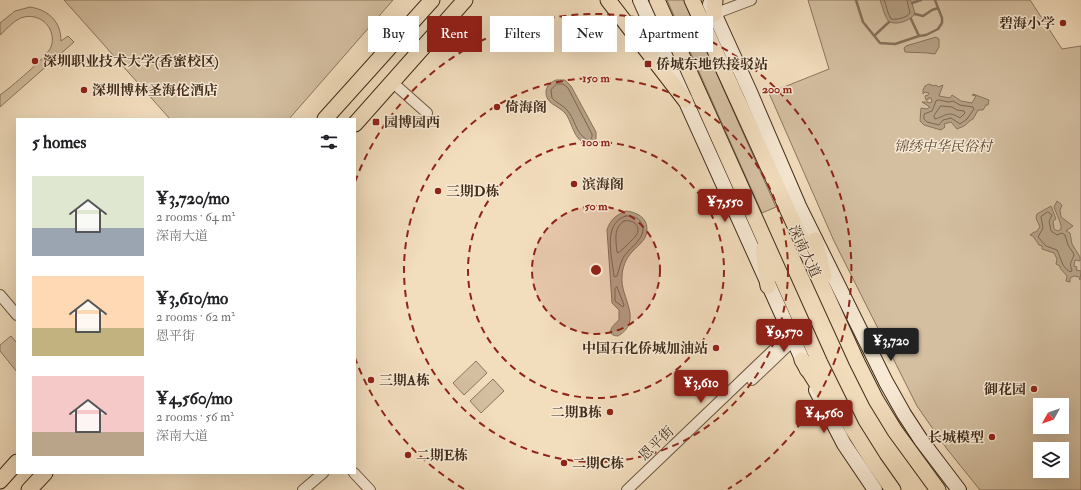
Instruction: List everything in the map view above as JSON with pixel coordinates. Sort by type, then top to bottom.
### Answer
[{"type":"main road","points":[[326,118],[432,0]]},
{"type":"main road","points":[[356,123],[465,0]]},
{"type":"main road","points":[[608,0],[685,100]]},
{"type":"main road","points":[[640,0],[791,337],[824,407],[844,444],[875,490]]},
{"type":"main road","points":[[657,0],[820,363],[852,428],[893,490]]},
{"type":"main road","name":"深南大道","points":[[692,0],[833,310],[876,400],[895,431],[938,490]]},
{"type":"main road","points":[[708,0],[714,7],[799,206],[886,382],[920,440],[959,490]]},
{"type":"main road","points":[[762,234],[768,286]]},
{"type":"main road","points":[[815,240],[833,310]]},
{"type":"main road","points":[[802,360],[824,395],[852,428]]},
{"type":"main road","points":[[0,481],[16,463]]},
{"type":"main road","points":[[29,490],[43,474]]},
{"type":"street","points":[[714,7],[751,0]]},
{"type":"street","points":[[392,82],[427,113]]},
{"type":"street","points":[[0,295],[16,314]]},
{"type":"street","name":"恩平街","points":[[627,490],[791,337]]},
{"type":"street","name":"恩平街","points":[[636,490],[791,337]]},
{"type":"street","points":[[303,490],[322,474]]},
{"type":"street","points":[[355,474],[370,490]]},
{"type":"green space","points":[[64,0],[393,0],[379,16],[368,16],[368,29],[290,118],[169,118]]},
{"type":"green space","points":[[667,0],[684,0],[691,16],[674,16]]},
{"type":"green space","name":"锦绣中华民俗村","points":[[808,0],[1030,0],[1062,49],[1081,46],[1081,490],[980,490],[947,449],[917,406],[834,241],[769,93],[829,69]]},
{"type":"green space","points":[[30,7],[43,11],[53,18],[59,28],[61,41],[68,36],[74,42],[0,107],[0,95],[36,65],[51,47],[52,35],[50,29],[42,20],[31,16],[21,18],[14,22],[0,35],[0,23],[15,11]]},
{"type":"green space","points":[[690,52],[707,52],[776,207],[762,213]]},
{"type":"green space","points":[[11,336],[16,342],[16,371],[0,351],[0,345]]},
{"type":"green space","points":[[476,361],[487,373],[464,395],[453,383]]},
{"type":"green space","points":[[493,379],[504,391],[481,413],[470,401]]},
{"type":"water","points":[[880,0],[910,0],[915,14],[910,19],[903,22],[889,22]]},
{"type":"water","points":[[936,37],[939,39],[939,47],[935,54],[905,52],[904,48],[906,46]]},
{"type":"water","points":[[556,80],[565,80],[571,86],[596,132],[596,139],[592,143],[586,143],[578,138],[565,113],[552,104],[548,99],[546,95],[547,87]]},
{"type":"water","points":[[929,84],[934,86],[936,85],[938,87],[943,85],[939,96],[950,98],[952,95],[961,101],[972,103],[976,96],[972,95],[973,94],[989,100],[988,105],[986,105],[983,110],[978,110],[973,119],[957,129],[951,122],[944,124],[945,127],[941,130],[924,125],[920,121],[921,108],[927,109],[930,107],[922,102],[932,102],[931,98],[926,100],[925,96],[929,93],[925,92],[923,94],[923,90],[925,86]]},
{"type":"water","points":[[1057,201],[1062,205],[1060,210],[1061,217],[1073,226],[1066,231],[1070,233],[1072,244],[1080,257],[1080,261],[1075,260],[1074,266],[1077,267],[1076,270],[1081,271],[1080,280],[1079,277],[1074,276],[1070,278],[1070,282],[1066,281],[1067,276],[1060,266],[1056,264],[1057,259],[1054,253],[1042,249],[1042,246],[1039,245],[1033,236],[1030,235],[1036,232],[1040,227],[1036,218],[1037,214],[1051,206],[1056,219],[1053,221],[1054,229],[1058,231],[1061,229],[1060,221],[1054,207]]},
{"type":"water","points":[[626,211],[643,218],[647,225],[647,233],[642,242],[626,260],[622,274],[622,285],[630,316],[626,330],[618,336],[611,334],[612,327],[619,320],[619,310],[612,303],[607,230],[614,218]]},
{"type":"waterway","points":[[856,0],[863,22],[880,43],[895,44],[926,35],[938,29],[942,23],[942,18],[935,0]]},
{"type":"waterway","points":[[912,3],[921,0]]},
{"type":"waterway","points":[[915,14],[923,16],[938,8]]},
{"type":"waterway","points":[[911,19],[919,36]]},
{"type":"waterway","points":[[874,36],[889,22]]},
{"type":"place","name":"碧海小学","points":[[1063,23]]},
{"type":"place","name":"深圳职业技术大学(香蜜校区)","points":[[35,61]]},
{"type":"place","name":"侨城东地铁接驳站","points":[[648,64]]},
{"type":"place","name":"深圳博林圣海伦酒店","points":[[84,90]]},
{"type":"place","name":"倚海阁","points":[[497,107]]},
{"type":"place","name":"园博园西","points":[[376,122]]},
{"type":"place","name":"滨海阁","points":[[574,184]]},
{"type":"place","name":"三期D栋","points":[[438,191]]},
{"type":"place","name":"中国石化侨城加油站","points":[[716,348]]},
{"type":"place","name":"三期A栋","points":[[371,380]]},
{"type":"place","name":"御花园","points":[[1034,389]]},
{"type":"place","name":"二期B栋","points":[[610,412]]},
{"type":"place","name":"长城模型","points":[[992,437]]},
{"type":"place","name":"二期E栋","points":[[408,455]]},
{"type":"place","name":"二期C栋","points":[[564,463]]}]
